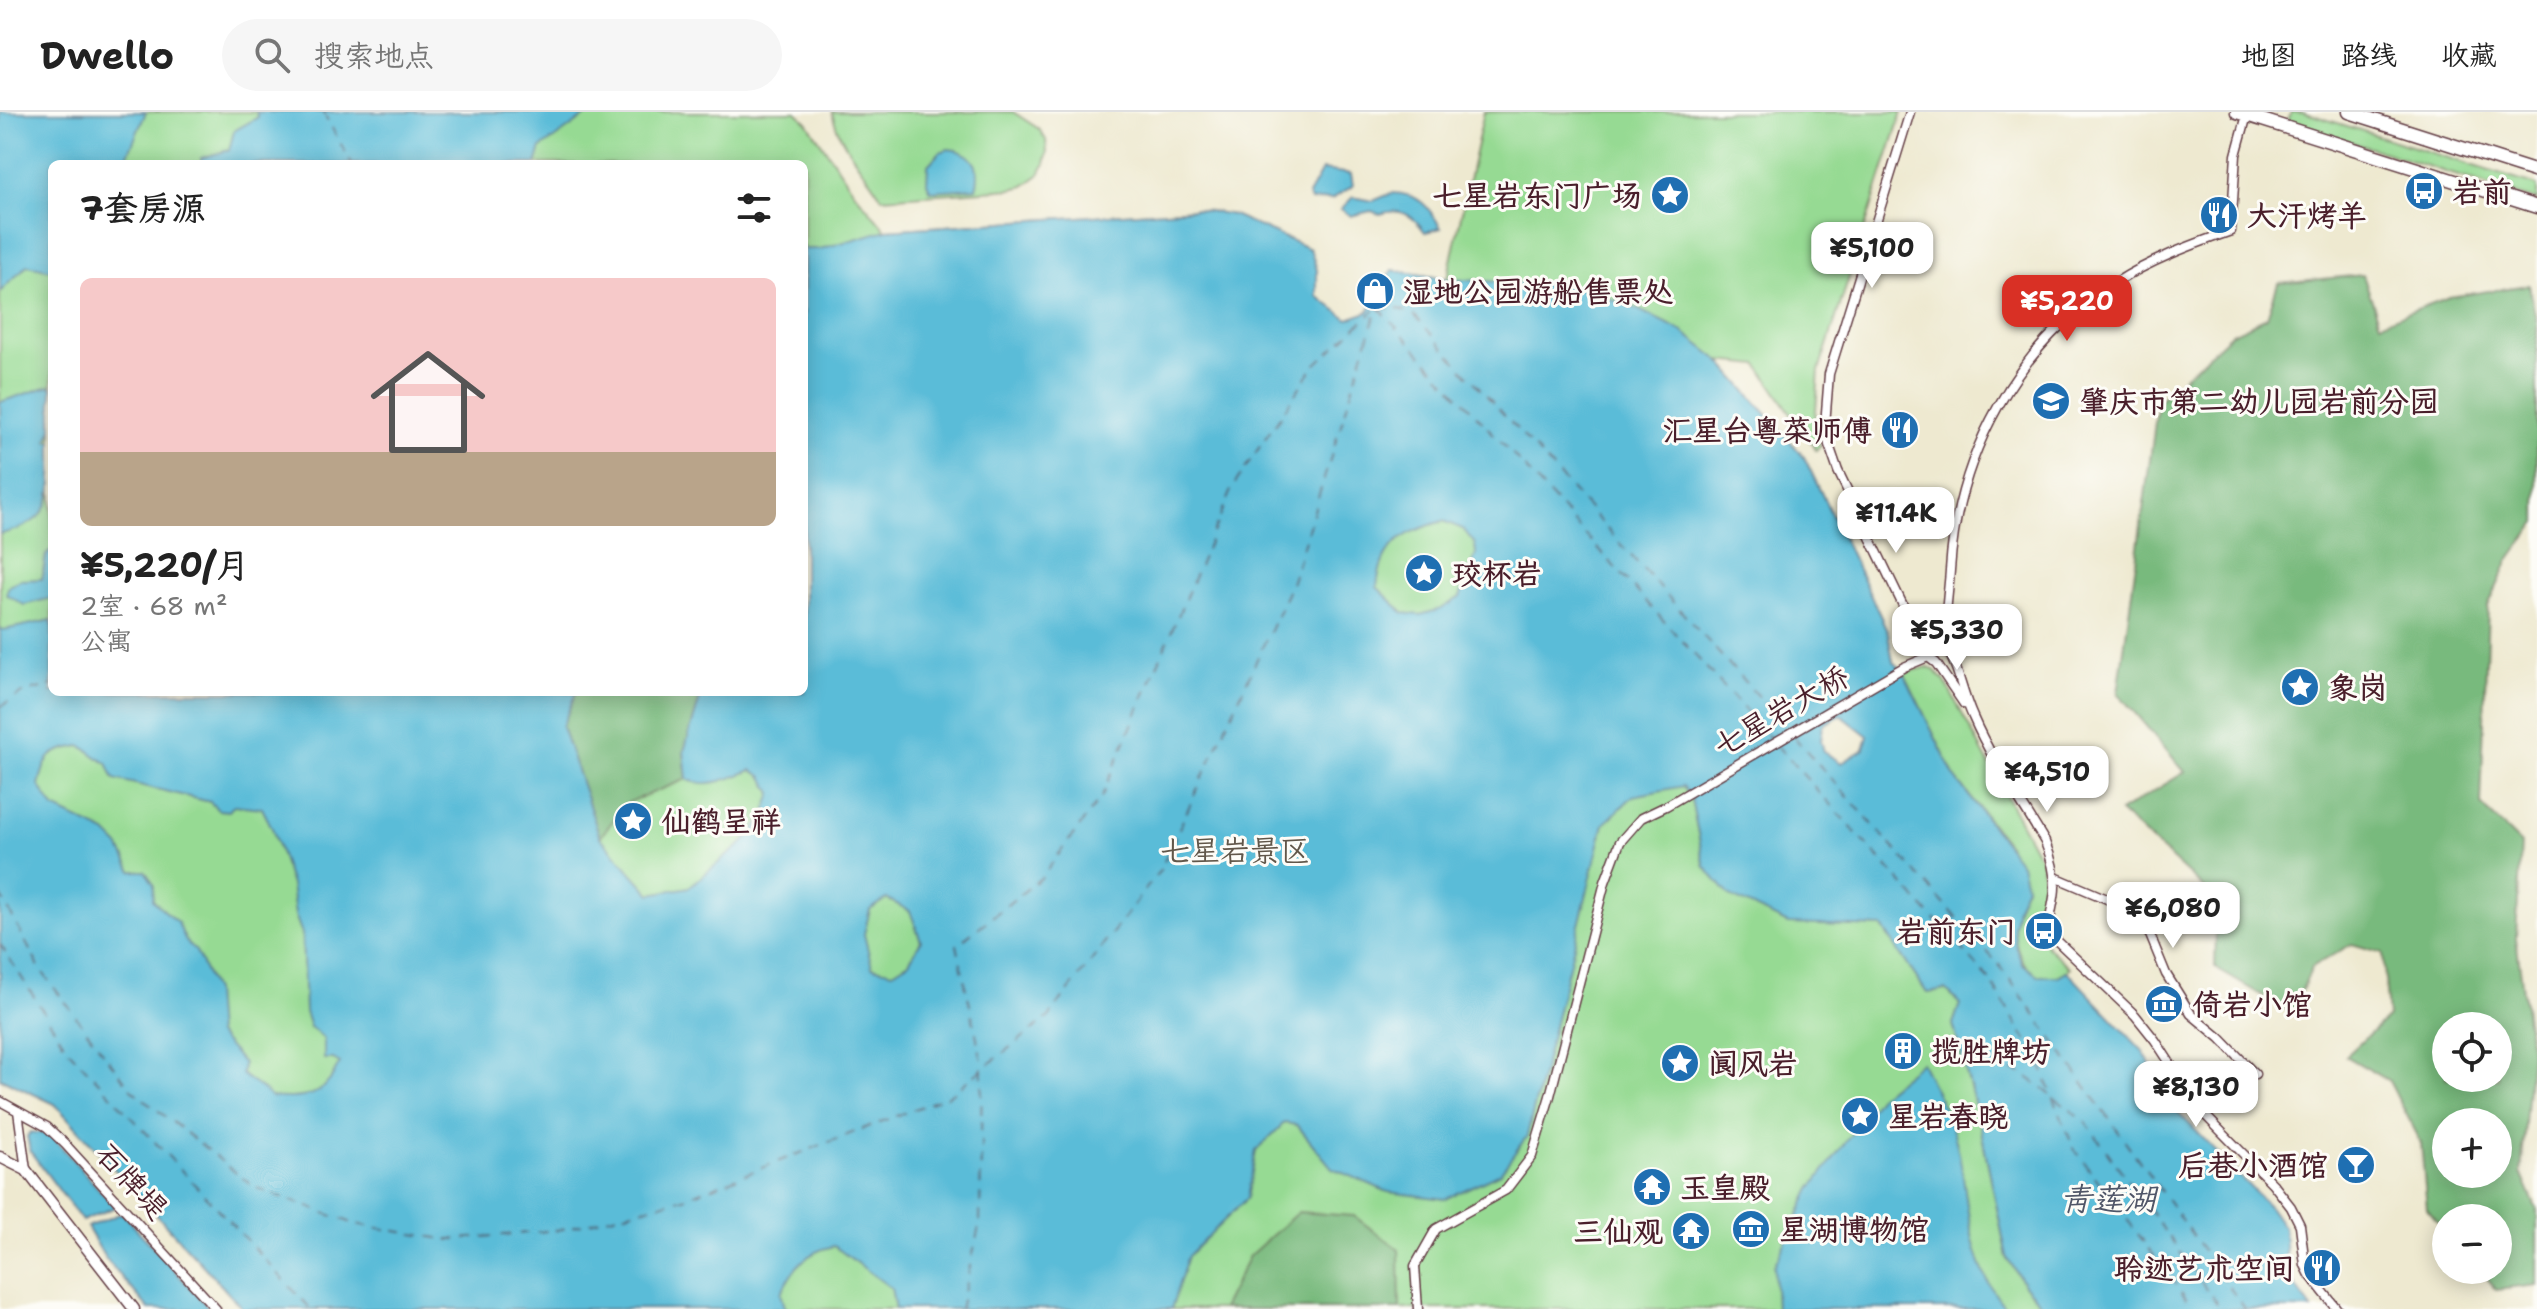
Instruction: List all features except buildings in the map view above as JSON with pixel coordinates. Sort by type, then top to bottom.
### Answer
[{"type":"main road","points":[[2349,112],[2537,172]]},
{"type":"main road","points":[[2242,114],[2537,207]]},
{"type":"street","points":[[1910,112],[1829,374],[1825,425],[1838,471],[1927,655],[1972,715],[2045,842],[2055,877],[2049,922],[2054,938],[2135,1015],[2201,1111],[2273,1184],[2291,1207],[2300,1225],[2305,1265],[2337,1309]]},
{"type":"street","points":[[1936,663],[1946,660],[1948,647],[1952,542],[1959,501],[1968,470],[1991,417],[2029,361],[2075,312],[2114,283],[2154,261],[2231,231],[2242,114]]},
{"type":"street","points":[[1927,655],[1932,643],[1939,641],[1948,647],[1972,715]]},
{"type":"street","name":"七星岩大桥","points":[[1418,1309],[1415,1266],[1436,1229],[1506,1190],[1532,1156],[1605,882],[1620,842],[1641,818],[1927,655]]},
{"type":"street","points":[[2055,877],[2107,899],[2136,918],[2150,935],[2166,974],[2191,1014],[2255,1074]]},
{"type":"street","name":"石牌堤","points":[[0,1101],[47,1127],[65,1144],[216,1309]]},
{"type":"street","points":[[18,1111],[26,1170]]},
{"type":"street","points":[[0,1157],[26,1170],[134,1309]]},
{"type":"green space","name":"七星岩景区","points":[[0,112],[796,112],[807,122],[855,193],[886,230],[1196,209],[1233,215],[1310,249],[1317,270],[1317,296],[1348,320],[1368,312],[1392,270],[1447,279],[1484,112],[1902,112],[1819,371],[1815,423],[1820,447],[1816,450],[1758,365],[1720,361],[1804,457],[1888,632],[1893,662],[1904,673],[1691,799],[1705,867],[1855,924],[1882,927],[1927,993],[1946,990],[1960,1004],[1953,1024],[1979,1120],[2007,1257],[2025,1286],[2046,1309],[243,1309],[55,1104],[0,1078]]},
{"type":"green space","points":[[832,112],[1013,112],[1039,129],[1046,140],[1045,165],[1039,175],[1024,186],[1012,189],[882,198],[846,147]]},
{"type":"green space","points":[[2291,112],[2303,112],[2537,186],[2537,201],[2288,122]]},
{"type":"green space","points":[[2363,275],[2380,323],[2449,297],[2529,285],[2537,324],[2537,522],[2508,562],[2488,606],[2481,805],[2521,844],[2516,938],[2531,1051],[2521,1173],[2537,1210],[2537,1285],[2496,1290],[2491,1284],[2512,1284],[2512,1204],[2432,1204],[2432,1215],[2427,1209],[2421,1142],[2389,1081],[2346,1056],[2388,1017],[2383,953],[2352,944],[2312,967],[2292,1013],[2215,968],[2217,900],[2120,812],[2185,772],[2118,693],[2158,401],[2232,333],[2267,317],[2278,283]]},
{"type":"green space","points":[[1928,667],[1944,680],[2040,859],[2043,870],[2043,938],[2070,968],[2058,976],[2038,976],[2024,962],[2015,941],[2014,923],[2026,886],[2008,845],[1954,776],[1904,673]]},
{"type":"green space","points":[[574,696],[701,696],[684,751],[687,779],[627,803],[600,837],[562,727]]},
{"type":"green space","points":[[1298,1212],[1354,1216],[1399,1250],[1400,1309],[1222,1309],[1249,1256]]},
{"type":"water","points":[[0,112],[146,112],[126,160],[48,160],[48,269],[27,265],[0,292]]},
{"type":"water","points":[[256,112],[587,112],[586,116],[541,148],[537,160],[201,160],[229,150],[234,131],[258,117]]},
{"type":"water","points":[[948,149],[963,152],[973,161],[978,173],[976,188],[931,191],[927,183],[928,165],[940,152]]},
{"type":"water","points":[[1322,170],[1351,174],[1353,186],[1332,199],[1311,201],[1308,195]]},
{"type":"water","points":[[1392,193],[1422,202],[1441,228],[1425,232],[1411,217],[1400,212],[1380,214],[1371,211],[1351,216],[1341,209],[1353,197],[1373,201]]},
{"type":"water","name":"七星岩景区","points":[[1196,209],[1233,215],[1310,249],[1317,270],[1317,296],[1348,319],[1368,312],[1392,270],[1447,279],[1574,286],[1633,307],[1682,331],[1719,360],[1804,457],[1888,632],[1893,662],[1904,673],[1954,776],[2021,864],[2026,886],[2017,907],[2014,926],[2016,948],[2022,963],[2038,976],[2058,976],[2067,971],[2142,1050],[2178,1112],[2270,1208],[2284,1228],[2287,1275],[2312,1309],[2046,1309],[2025,1286],[2007,1257],[1979,1120],[1953,1024],[1960,1004],[1946,990],[1927,993],[1882,927],[1788,924],[1730,896],[1705,867],[1691,799],[1683,786],[1633,796],[1604,824],[1527,1136],[1500,1173],[1445,1199],[1388,1192],[1332,1168],[1297,1125],[1284,1123],[1256,1151],[1247,1198],[1188,1256],[1171,1309],[895,1309],[891,1288],[834,1246],[815,1252],[796,1268],[781,1293],[788,1309],[243,1309],[55,1104],[0,1078],[0,628],[3,630],[48,621],[48,696],[574,696],[562,727],[600,837],[651,894],[689,887],[744,842],[763,819],[772,793],[763,777],[752,770],[711,783],[687,779],[684,751],[701,696],[808,696],[808,249],[820,249],[886,230]],"holes":[[[1443,521],[1463,529],[1475,544],[1476,554],[1460,597],[1441,609],[1420,615],[1404,613],[1377,587],[1384,560],[1389,550],[1406,536]],[[1841,715],[1868,736],[1864,749],[1842,763],[1824,752],[1821,740],[1823,725]],[[80,746],[107,763],[114,779],[210,802],[218,810],[229,811],[234,805],[262,808],[291,885],[295,915],[302,934],[305,1012],[310,1027],[324,1039],[324,1059],[340,1063],[324,1087],[311,1095],[296,1098],[271,1097],[242,1074],[243,1063],[217,1034],[214,991],[196,951],[186,942],[178,923],[153,900],[154,884],[145,871],[132,871],[119,846],[106,833],[54,808],[39,785],[51,756]],[[887,899],[910,911],[921,941],[909,962],[893,972],[872,967],[864,934],[870,910]]]},
{"type":"water","points":[[48,386],[48,502],[33,521],[0,534],[0,402]]},
{"type":"water","points":[[48,553],[48,599],[24,605],[6,594],[9,586],[20,580],[42,579]]},
{"type":"water","points":[[1921,1062],[1956,1141],[1970,1228],[1982,1269],[2006,1309],[1776,1309],[1774,1266],[1811,1189],[1880,1095]]},
{"type":"water","points":[[31,1132],[50,1134],[115,1207],[82,1221],[30,1151],[27,1136]]},
{"type":"water","points":[[122,1213],[210,1309],[149,1309],[105,1258],[87,1227]]},
{"type":"ferry route","points":[[323,112],[350,160]]},
{"type":"ferry route","points":[[0,894],[40,969],[131,1089],[254,1187],[355,1224],[449,1240],[559,1230],[684,1198],[948,1096],[1049,1017],[1160,870],[1290,587],[1378,307]]},
{"type":"ferry route","points":[[1379,308],[1400,309],[1415,316],[1790,732]]},
{"type":"ferry route","points":[[1379,308],[1773,741]]},
{"type":"ferry route","points":[[960,1309],[980,1223],[982,1061],[957,945],[1042,877],[1102,796],[1232,488],[1314,366],[1375,310]]},
{"type":"ferry route","points":[[0,707],[23,693],[48,686]]},
{"type":"ferry route","points":[[1794,737],[2001,967],[2245,1309]]},
{"type":"ferry route","points":[[1777,746],[1989,979],[2040,1063],[2073,1147],[2194,1309]]},
{"type":"ferry route","points":[[0,944],[67,1048],[311,1309]]},
{"type":"ferry route","points":[[1977,1061],[2024,1074],[2051,1095]]},
{"type":"ferry route","points":[[2056,1099],[2085,1121],[2221,1309]]},
{"type":"place","name":"岩前","points":[[2424,191]]},
{"type":"place","name":"七星岩东门广场","points":[[1670,195]]},
{"type":"place","name":"大汗烤羊","points":[[2219,215]]},
{"type":"place","name":"湿地公园游船售票处","points":[[1375,291]]},
{"type":"place","name":"肇庆市第二幼儿园岩前分园","points":[[2051,401]]},
{"type":"place","name":"汇星台粤菜师傅","points":[[1900,430]]},
{"type":"place","name":"珓杯岩","points":[[1424,573]]},
{"type":"place","name":"象岗","points":[[2300,687]]},
{"type":"place","name":"仙鹤呈祥","points":[[633,821]]},
{"type":"place","name":"岩前东门","points":[[2044,931]]},
{"type":"place","name":"倚岩小馆","points":[[2164,1004]]},
{"type":"place","name":"揽胜牌坊","points":[[1903,1051]]},
{"type":"place","name":"阆风岩","points":[[1680,1063]]},
{"type":"place","name":"星岩春晓","points":[[1860,1116]]},
{"type":"place","name":"后巷小酒馆","points":[[2356,1165]]},
{"type":"place","name":"玉皇殿","points":[[1652,1187]]},
{"type":"place","name":"星湖博物馆","points":[[1751,1229]]},
{"type":"place","name":"三仙观","points":[[1691,1231]]},
{"type":"place","name":"聆迹艺术空间","points":[[2322,1268]]},
{"type":"water label","name":"青莲湖","points":[[2108,1198]]}]
